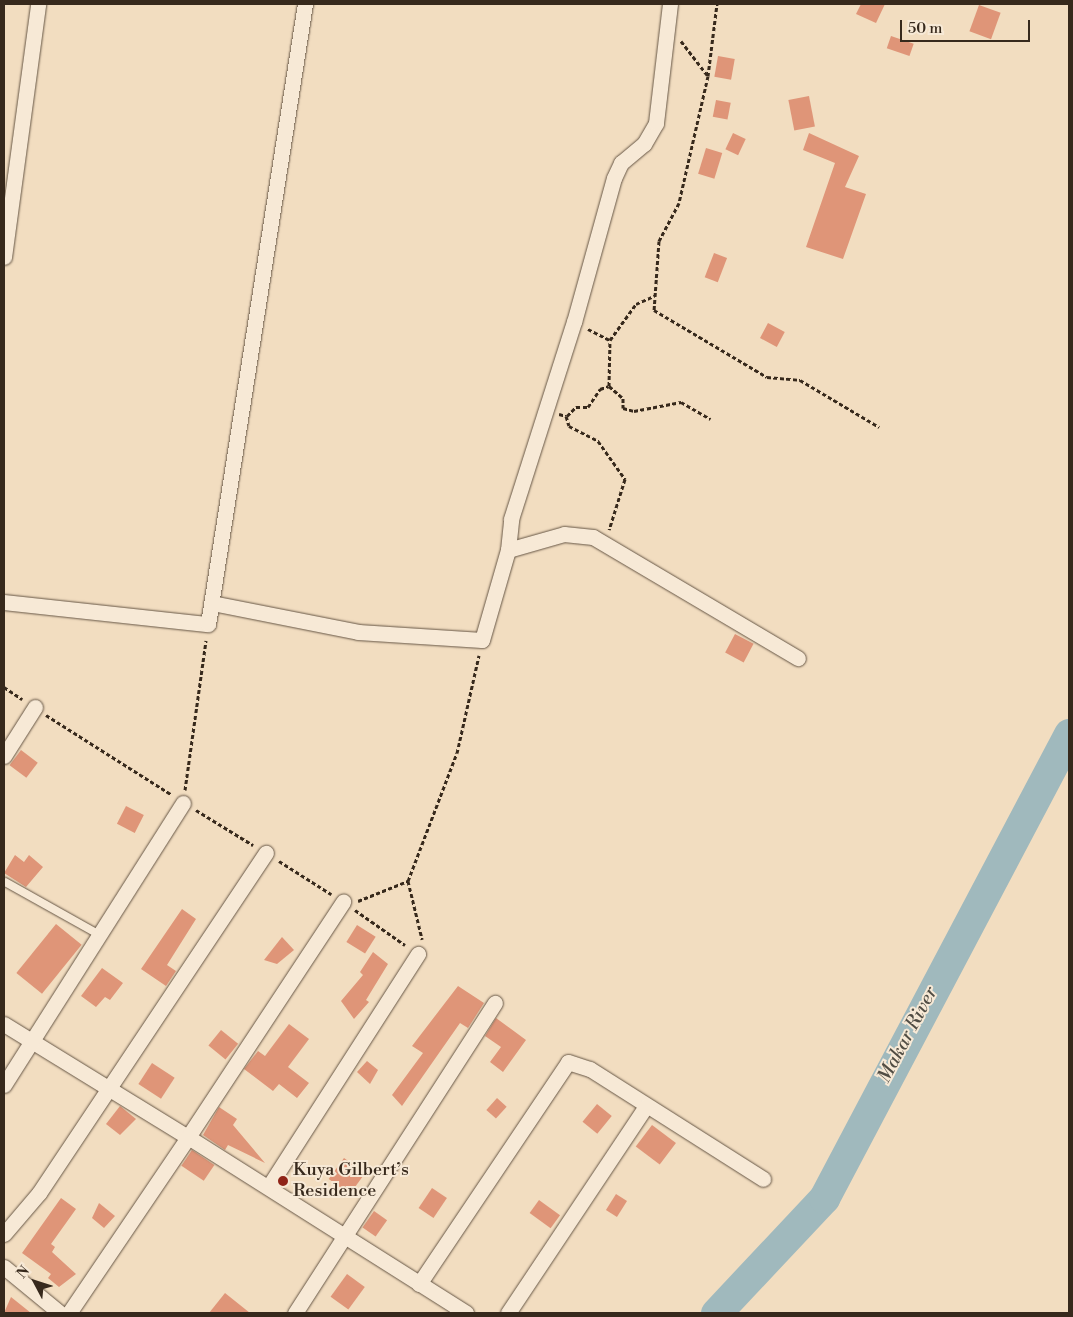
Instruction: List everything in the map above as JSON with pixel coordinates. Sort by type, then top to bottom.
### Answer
[{"type":"street","points":[[4,257],[38,4]]},
{"type":"street","points":[[4,602],[208,624],[305,4]]},
{"type":"street","points":[[212,603],[358,632],[482,640],[508,550],[511,519],[574,322],[614,178],[620,163],[644,144],[656,123],[670,25],[670,4]]},
{"type":"street","points":[[508,550],[564,534],[579,533],[604,542],[798,658]]},
{"type":"street","points":[[4,756],[35,707]]},
{"type":"street","points":[[4,1085],[102,936],[183,803]]},
{"type":"street","points":[[4,1234],[39,1194],[266,853]]},
{"type":"street","points":[[69,1313],[343,902]]},
{"type":"street","points":[[269,1186],[418,954]]},
{"type":"street","points":[[295,1313],[341,1236],[495,1003]]},
{"type":"street","points":[[4,1024],[112,1087],[188,1137],[269,1186],[341,1236],[466,1313]]},
{"type":"street","points":[[419,1284],[563,1065],[575,1062],[590,1069],[763,1179]]},
{"type":"street","points":[[508,1313],[646,1106]]},
{"type":"street","points":[[4,1267],[60,1313]]},
{"type":"lane","points":[[5,882],[102,936]]},
{"type":"path","points":[[717,4],[708,76],[678,203],[659,241],[654,310],[767,377],[800,380],[879,427]]},
{"type":"path","points":[[670,25],[708,76]]},
{"type":"path","points":[[609,386],[610,340],[636,304],[654,296]]},
{"type":"path","points":[[574,322],[610,340]]},
{"type":"path","points":[[566,416],[576,407],[588,407],[600,389],[609,386]]},
{"type":"path","points":[[609,386],[623,398],[623,408],[634,411],[681,402],[711,419]]},
{"type":"path","points":[[546,410],[566,416]]},
{"type":"path","points":[[566,416],[569,426],[598,441],[625,479],[604,542]]},
{"type":"path","points":[[183,803],[208,624]]},
{"type":"path","points":[[4,687],[183,803],[343,902],[418,954],[423,934],[408,881],[457,753],[482,640]]},
{"type":"path","points":[[343,902],[371,898],[408,881]]},
{"type":"building","points":[[861,4],[885,4],[876,23],[856,14]]},
{"type":"building","points":[[979,5],[1001,13],[991,39],[969,31]]},
{"type":"building","points":[[891,36],[914,44],[909,56],[887,48]]},
{"type":"building","points":[[718,56],[735,59],[731,80],[714,77]]},
{"type":"building","points":[[809,96],[815,126],[794,130],[788,100]]},
{"type":"building","points":[[716,100],[731,103],[727,120],[713,117]]},
{"type":"building","points":[[733,133],[746,139],[738,155],[725,149]]},
{"type":"building","points":[[809,133],[859,156],[845,187],[866,194],[843,259],[806,247],[835,163],[803,150]]},
{"type":"building","points":[[706,148],[722,153],[714,179],[698,174]]},
{"type":"building","points":[[714,253],[727,258],[718,282],[705,277]]},
{"type":"building","points":[[768,323],[785,332],[777,347],[760,338]]},
{"type":"building","points":[[735,634],[754,644],[744,662],[725,653]]},
{"type":"building","points":[[21,750],[38,763],[26,778],[10,765]]},
{"type":"building","points":[[126,806],[144,815],[135,833],[117,824]]},
{"type":"building","points":[[15,855],[24,862],[29,855],[43,867],[26,887],[4,873]]},
{"type":"building","points":[[182,909],[196,919],[167,965],[176,971],[166,986],[141,969]]},
{"type":"building","points":[[56,924],[82,945],[42,994],[16,973]]},
{"type":"building","points":[[357,925],[376,937],[365,954],[346,942]]},
{"type":"building","points":[[282,937],[294,950],[277,964],[264,960]]},
{"type":"building","points":[[373,952],[388,964],[366,1000],[369,1002],[354,1019],[341,1001],[363,975],[360,972]]},
{"type":"building","points":[[102,968],[123,983],[110,1000],[105,997],[96,1007],[81,996]]},
{"type":"building","points":[[458,986],[484,1003],[468,1028],[460,1023],[402,1106],[392,1095],[423,1053],[412,1046]]},
{"type":"building","points":[[496,1018],[526,1040],[503,1072],[490,1062],[501,1047],[485,1036]]},
{"type":"building","points":[[289,1024],[309,1039],[288,1067],[309,1083],[297,1098],[279,1084],[273,1091],[244,1069],[258,1051],[265,1056]]},
{"type":"building","points":[[221,1030],[238,1044],[226,1059],[208,1046]]},
{"type":"building","points":[[367,1061],[378,1070],[370,1084],[357,1072]]},
{"type":"building","points":[[152,1063],[175,1078],[161,1099],[138,1084]]},
{"type":"building","points":[[497,1098],[507,1107],[496,1119],[486,1110]]},
{"type":"building","points":[[597,1104],[612,1116],[597,1134],[583,1122]]},
{"type":"building","points":[[120,1106],[136,1119],[120,1135],[106,1124]]},
{"type":"building","points":[[219,1107],[237,1119],[233,1125],[265,1163],[228,1145],[225,1150],[203,1135]]},
{"type":"building","points":[[652,1125],[676,1143],[660,1165],[636,1147]]},
{"type":"building","points":[[192,1150],[214,1165],[204,1181],[181,1166]]},
{"type":"building","points":[[344,1158],[365,1173],[350,1194],[329,1179]]},
{"type":"building","points":[[432,1188],[447,1198],[434,1218],[419,1208]]},
{"type":"building","points":[[616,1194],[627,1201],[617,1217],[606,1210]]},
{"type":"building","points":[[61,1198],[76,1209],[51,1244],[55,1247],[52,1252],[76,1274],[59,1287],[48,1278],[51,1274],[22,1253]]},
{"type":"building","points":[[539,1200],[560,1215],[551,1228],[530,1213]]},
{"type":"building","points":[[99,1203],[115,1216],[104,1228],[92,1218]]},
{"type":"building","points":[[374,1211],[387,1220],[376,1237],[363,1227]]},
{"type":"building","points":[[347,1274],[365,1287],[348,1310],[331,1297]]},
{"type":"building","points":[[225,1293],[250,1313],[209,1313]]},
{"type":"building","points":[[11,1297],[31,1313],[4,1313]]},
{"type":"waterway","name":"Makar River","points":[[716,1313],[824,1198],[1069,734]]},
{"type":"place","name":"Kuya Gilbert’s Residence","points":[[283,1181]]}]
